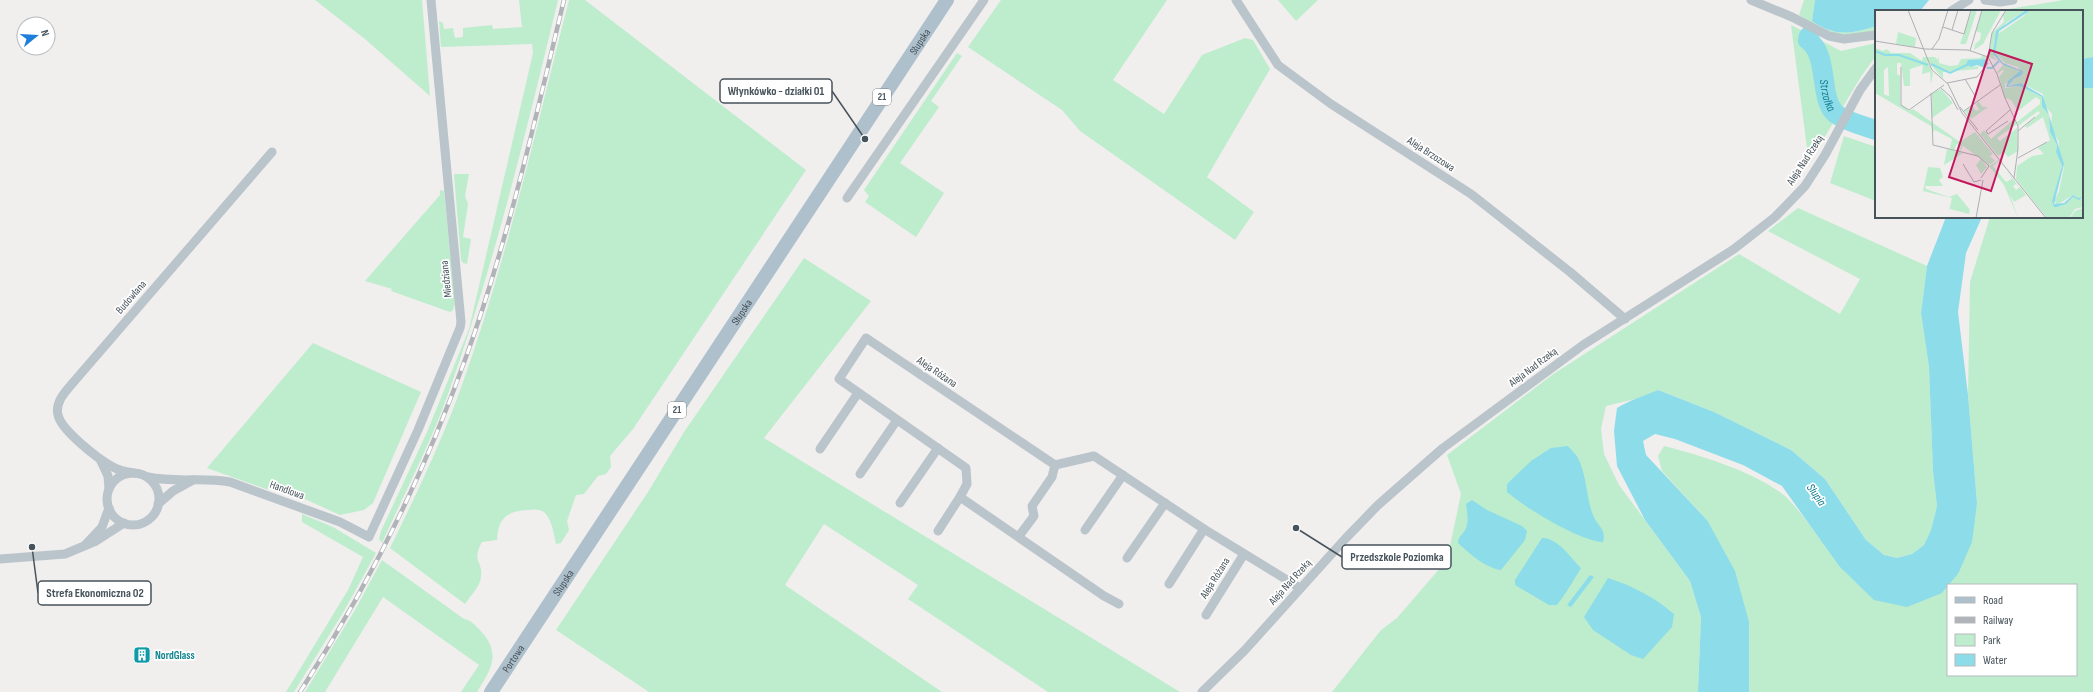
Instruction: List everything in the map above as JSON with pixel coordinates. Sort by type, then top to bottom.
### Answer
[{"type":"main road","name":"Słupska","points":[[535,625],[947,0]]},
{"type":"main road","name":"Portowa","points":[[491,692],[535,625]]},
{"type":"street","name":"Miedziana","points":[[369,537],[418,430],[460,328],[461,322],[431,0]]},
{"type":"street","points":[[847,198],[984,0]]},
{"type":"street","name":"Aleja Brzozowa","points":[[1236,0],[1278,65],[1331,104],[1471,194],[1570,272],[1625,319]]},
{"type":"street","points":[[1751,0],[1792,17],[1829,36],[1844,39],[1875,35]]},
{"type":"street","points":[[1953,10],[1968,0]]},
{"type":"street","points":[[1985,0],[2000,2],[2013,0]]},
{"type":"street","name":"Aleja Nad Rzeką","points":[[1202,692],[1245,650],[1300,588],[1378,505],[1443,448],[1583,345],[1734,249],[1775,217],[1805,186],[1825,155],[1860,90],[1875,69]]},
{"type":"street","name":"Budowlana","points":[[100,460],[63,426],[57,414],[59,401],[71,385],[272,152]]},
{"type":"street","name":"Aleja Różana","points":[[938,531],[967,484],[966,468],[839,379],[866,338],[1055,465],[1094,456],[1204,529],[1300,588]]},
{"type":"street","points":[[820,449],[858,393]]},
{"type":"street","points":[[860,474],[897,420]]},
{"type":"street","points":[[900,503],[938,448]]},
{"type":"street","name":"Handlowa","points":[[100,460],[114,468],[162,480],[211,479],[230,482],[340,522],[369,537]]},
{"type":"street","points":[[0,559],[65,554],[84,547],[106,536],[124,523],[115,517],[109,508],[107,502],[109,489],[108,476],[100,460]]},
{"type":"street","points":[[1019,536],[1034,516],[1032,506],[1052,477],[1055,465]]},
{"type":"street","points":[[109,489],[119,477],[134,473]]},
{"type":"street","points":[[1085,530],[1123,475]]},
{"type":"street","points":[[148,477],[157,489],[158,504]]},
{"type":"street","name":"Handlowa","points":[[124,523],[131,525],[146,521],[152,517],[158,504],[173,491],[193,480]]},
{"type":"street","points":[[960,497],[1019,536],[1047,557],[1119,604]]},
{"type":"street","points":[[1127,558],[1165,503]]},
{"type":"street","points":[[84,547],[102,527],[109,508]]},
{"type":"street","points":[[1169,584],[1204,529]]},
{"type":"street","name":"Aleja Różana","points":[[1206,615],[1244,554]]},
{"type":"green space","points":[[315,0],[422,0],[430,96],[365,39]]},
{"type":"green space","points":[[519,0],[558,0],[534,100],[495,248],[465,345],[441,413],[382,543],[379,539],[381,531],[427,432],[469,329],[533,53],[532,44],[441,47],[439,21],[443,23],[444,29],[453,28],[455,38],[463,37],[463,28],[492,25],[493,29],[522,27]]},
{"type":"green space","points":[[569,0],[585,0],[806,170],[633,429],[610,456],[611,467],[606,474],[598,476],[584,494],[576,495],[567,521],[569,530],[561,543],[556,544],[551,523],[544,512],[532,509],[509,514],[499,526],[497,540],[482,542],[477,554],[481,571],[481,580],[465,604],[390,548],[446,427],[478,338],[520,194]]},
{"type":"green space","points":[[1001,0],[1167,0],[1113,80],[1164,114],[1202,55],[1245,38],[1253,40],[1270,69],[1207,177],[1254,212],[1235,240],[1080,131],[1062,110],[968,47]]},
{"type":"green space","points":[[1278,0],[1318,0],[1296,21]]},
{"type":"green space","points":[[1804,0],[1815,0],[1812,21],[1820,26],[1836,32],[1859,31],[1875,26],[1875,31],[1853,35],[1836,33],[1819,27],[1799,15]]},
{"type":"green space","points":[[2063,0],[2093,0],[2093,57],[2083,59],[2083,10],[2003,10]]},
{"type":"green space","points":[[1791,25],[1841,51],[1875,43],[1875,57],[1862,75],[1809,163]]},
{"type":"green space","points":[[957,53],[962,56],[931,101],[939,107],[900,163],[944,193],[916,237],[865,202],[869,196],[864,190]]},
{"type":"green space","points":[[2083,88],[2093,88],[2093,692],[1749,692],[1749,622],[1707,520],[1662,471],[1658,456],[1664,446],[1713,460],[1748,474],[1778,491],[1789,500],[1803,516],[1839,566],[1942,593],[1947,587],[1947,676],[2077,676],[2077,584],[1950,584],[1958,574],[1977,503],[1968,395],[1970,282],[1990,218],[2083,218]]},
{"type":"green space","points":[[1844,136],[1875,147],[1875,201],[1830,183]]},
{"type":"green space","points":[[454,174],[469,174],[465,196],[468,204],[463,237],[471,239],[467,264],[463,263],[461,260]]},
{"type":"green space","points":[[440,190],[444,191],[455,303],[453,310],[450,312],[391,291],[392,289],[365,281],[440,195]]},
{"type":"green space","points":[[1798,208],[1927,266],[1921,313],[1929,367],[1933,471],[1937,506],[1931,530],[1924,545],[1912,554],[1897,558],[1884,555],[1866,540],[1825,479],[1791,450],[1714,412],[1658,390],[1643,397],[1606,406],[1601,429],[1604,454],[1619,485],[1690,581],[1701,617],[1698,692],[1332,692],[1381,630],[1397,618],[1447,560],[1461,494],[1447,455],[1552,375],[1739,254],[1840,314],[1860,279],[1768,231]]},
{"type":"green space","points":[[804,258],[871,301],[764,438],[1180,692],[1048,692],[908,599],[918,585],[824,524],[785,585],[942,692],[649,692],[556,630],[648,492],[684,432]]},
{"type":"green space","points":[[313,343],[421,392],[373,503],[364,510],[340,515],[285,490],[266,489],[207,468]]},
{"type":"green space","points":[[302,514],[333,527],[376,553],[344,611],[294,692],[286,692],[348,590],[363,557],[302,522]]},
{"type":"green space","points":[[382,560],[464,619],[472,622],[486,638],[492,653],[492,660],[487,675],[477,692],[461,692],[479,665],[383,597],[325,692],[305,692],[355,610]]},
{"type":"water","points":[[1815,0],[1929,0],[1921,10],[1875,10],[1875,26],[1859,31],[1836,32],[1828,30],[1812,21]]},
{"type":"water","points":[[2093,57],[2093,88],[2083,88],[2083,59]]},
{"type":"water","name":"Słupia","points":[[1946,218],[1982,218],[1966,253],[1958,312],[1968,395],[1977,503],[1972,542],[1958,574],[1950,584],[1947,584],[1947,587],[1942,593],[1907,607],[1874,600],[1839,566],[1782,486],[1743,465],[1675,439],[1655,434],[1643,441],[1646,455],[1707,520],[1735,571],[1749,622],[1749,692],[1698,692],[1701,617],[1690,581],[1645,520],[1617,466],[1614,431],[1617,408],[1632,400],[1658,390],[1714,412],[1791,450],[1825,479],[1866,540],[1884,555],[1897,558],[1912,554],[1924,545],[1931,530],[1937,506],[1933,471],[1929,367],[1921,313],[1927,266]]},
{"type":"water","points":[[1568,446],[1577,456],[1581,465],[1591,508],[1595,519],[1604,534],[1603,542],[1581,536],[1553,523],[1507,492],[1507,484],[1531,461],[1551,448]]},
{"type":"water","points":[[1472,500],[1487,510],[1522,526],[1527,531],[1525,540],[1501,570],[1495,569],[1483,563],[1458,543],[1467,525],[1468,516],[1466,504]]},
{"type":"water","points":[[1542,538],[1558,544],[1581,568],[1557,605],[1549,605],[1515,585],[1515,580]]},
{"type":"water","points":[[1590,575],[1594,577],[1571,607],[1567,605]]},
{"type":"water","points":[[1608,578],[1643,593],[1659,602],[1674,614],[1672,627],[1643,659],[1631,655],[1593,630],[1584,617]]},
{"type":"waterway","name":"Strzałka","points":[[1809,36],[1808,40],[1815,47],[1819,56],[1827,98],[1831,107],[1836,114],[1845,119],[1875,130]]},
{"type":"railway","points":[[300,692],[349,612],[393,529],[450,401],[481,313],[508,225],[564,0]]},
{"type":"place","name":"Włynkówko - działki 01","points":[[865,139]]},
{"type":"place","name":"Przedszkole Poziomka","points":[[1296,528]]},
{"type":"place","name":"Strefa Ekonomiczna 02","points":[[32,547]]},
{"type":"place","name":"NordGlass","points":[[142,655]]}]
